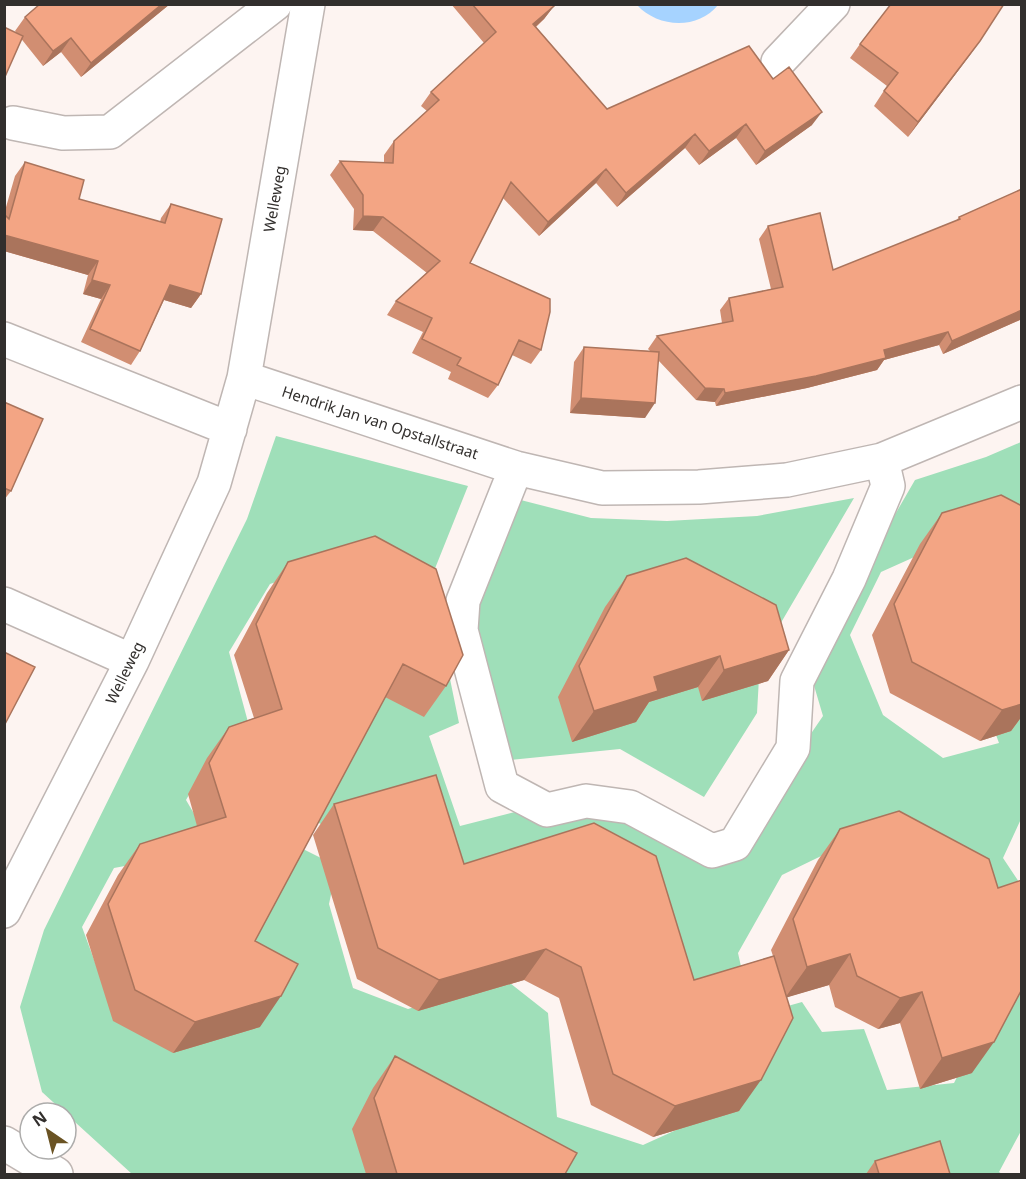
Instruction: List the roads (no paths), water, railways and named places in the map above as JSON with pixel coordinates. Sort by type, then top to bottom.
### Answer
[{"type":"street","points":[[13,123],[63,133],[110,132],[276,4]]},
{"type":"street","name":"Welleweg","points":[[4,911],[132,661],[214,483],[244,378],[308,4]]},
{"type":"street","points":[[778,63],[833,4]]},
{"type":"street","points":[[4,339],[230,429]]},
{"type":"street","name":"Hendrik Jan van Opstallstraat","points":[[244,378],[516,468],[602,488],[699,487],[787,480],[882,460],[1022,402]]},
{"type":"street","points":[[516,468],[463,601],[461,630],[502,786],[547,810],[586,801],[630,807],[712,851],[735,844],[793,748],[797,681],[849,579],[888,486],[882,460]]},
{"type":"street","points":[[4,604],[132,661]]},
{"type":"street","points":[[4,1143],[56,1174]]},
{"type":"water","points":[[637,5],[718,5],[700,19],[678,23],[656,18]]}]
